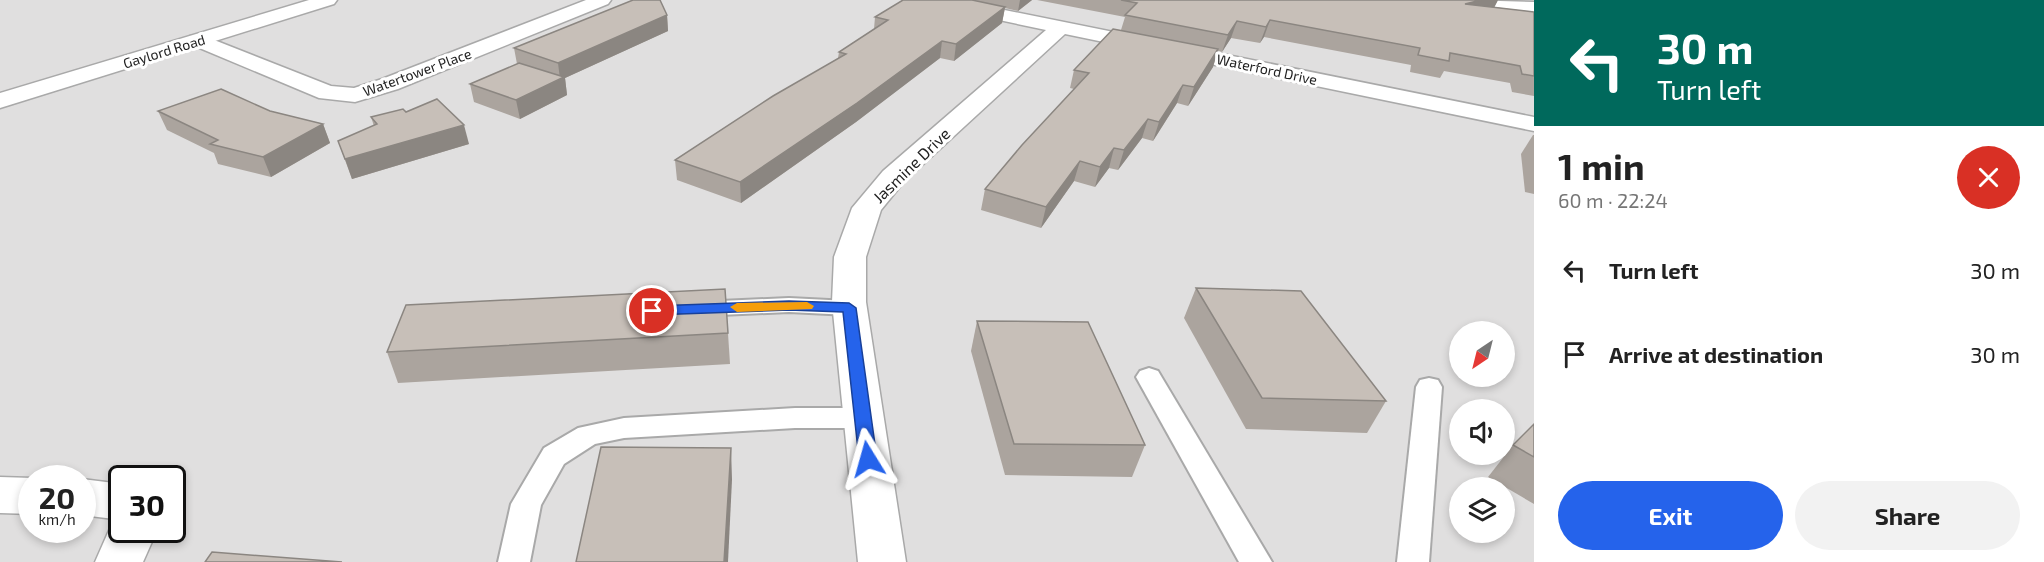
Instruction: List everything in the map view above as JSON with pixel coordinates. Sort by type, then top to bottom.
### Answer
[{"type":"street","name":"Gaylord Road","points":[[0,101],[328,0]]},
{"type":"street","name":"Watertower Place","points":[[197,40],[327,93],[355,95],[390,84],[602,0]]},
{"type":"street","name":"Waterford Drive","points":[[928,0],[1534,124]]},
{"type":"street","points":[[1474,0],[1534,8]]},
{"type":"street","name":"Jasmine Drive","points":[[882,562],[849,308],[850,257],[867,208],[893,177],[1061,27]]},
{"type":"street","points":[[0,495],[18,496]]},
{"type":"street","points":[[119,562],[128,543]]},
{"type":"lane","points":[[671,310],[789,305],[849,308]]},
{"type":"lane","points":[[1149,377],[1256,562]]},
{"type":"lane","points":[[1413,562],[1429,387]]},
{"type":"lane","points":[[514,562],[526,504],[554,456],[588,435],[624,428],[795,418],[862,418]]},
{"type":"shaded area","points":[[0,0],[1534,0],[1534,562],[0,562]]},
{"type":"building","points":[[633,0],[660,0],[667,15],[558,63],[514,48]]},
{"type":"building","points":[[903,0],[972,0],[1005,7],[956,44],[942,41],[857,103],[740,182],[675,160],[773,96],[846,54],[839,52],[888,20],[875,17]]},
{"type":"building","points":[[1121,0],[1481,0],[1465,4],[1534,12],[1534,76],[1522,74],[1520,66],[1450,53],[1449,61],[1418,55],[1420,48],[1270,20],[1266,27],[1237,21],[1228,35],[1125,15],[1137,3]]},
{"type":"building","points":[[1113,29],[1218,49],[1194,87],[1183,85],[1159,122],[1148,119],[1124,150],[1114,148],[1100,167],[1080,161],[1046,207],[985,189],[1022,145],[1089,73],[1074,70]]},
{"type":"building","points":[[519,63],[564,77],[516,100],[470,84]]},
{"type":"building","points":[[221,89],[270,111],[323,124],[263,157],[210,144],[218,140],[158,111]]},
{"type":"building","points":[[437,99],[464,125],[345,159],[338,141],[377,124],[371,117],[403,109],[406,112]]},
{"type":"building","points":[[1196,288],[1301,291],[1386,401],[1262,398]]},
{"type":"building","points":[[725,289],[728,333],[387,352],[406,305]]},
{"type":"building","points":[[977,321],[1088,322],[1145,445],[1014,444]]},
{"type":"building","points":[[1534,424],[1534,457],[1515,446],[1515,443]]},
{"type":"building","points":[[601,447],[731,448],[724,562],[576,562]]},
{"type":"building","points":[[212,552],[342,562],[205,562]]},
{"type":"slow traffic","points":[[737,307],[807,306]]},
{"type":"route","points":[[652,311],[789,305],[849,308],[868,459]]}]
